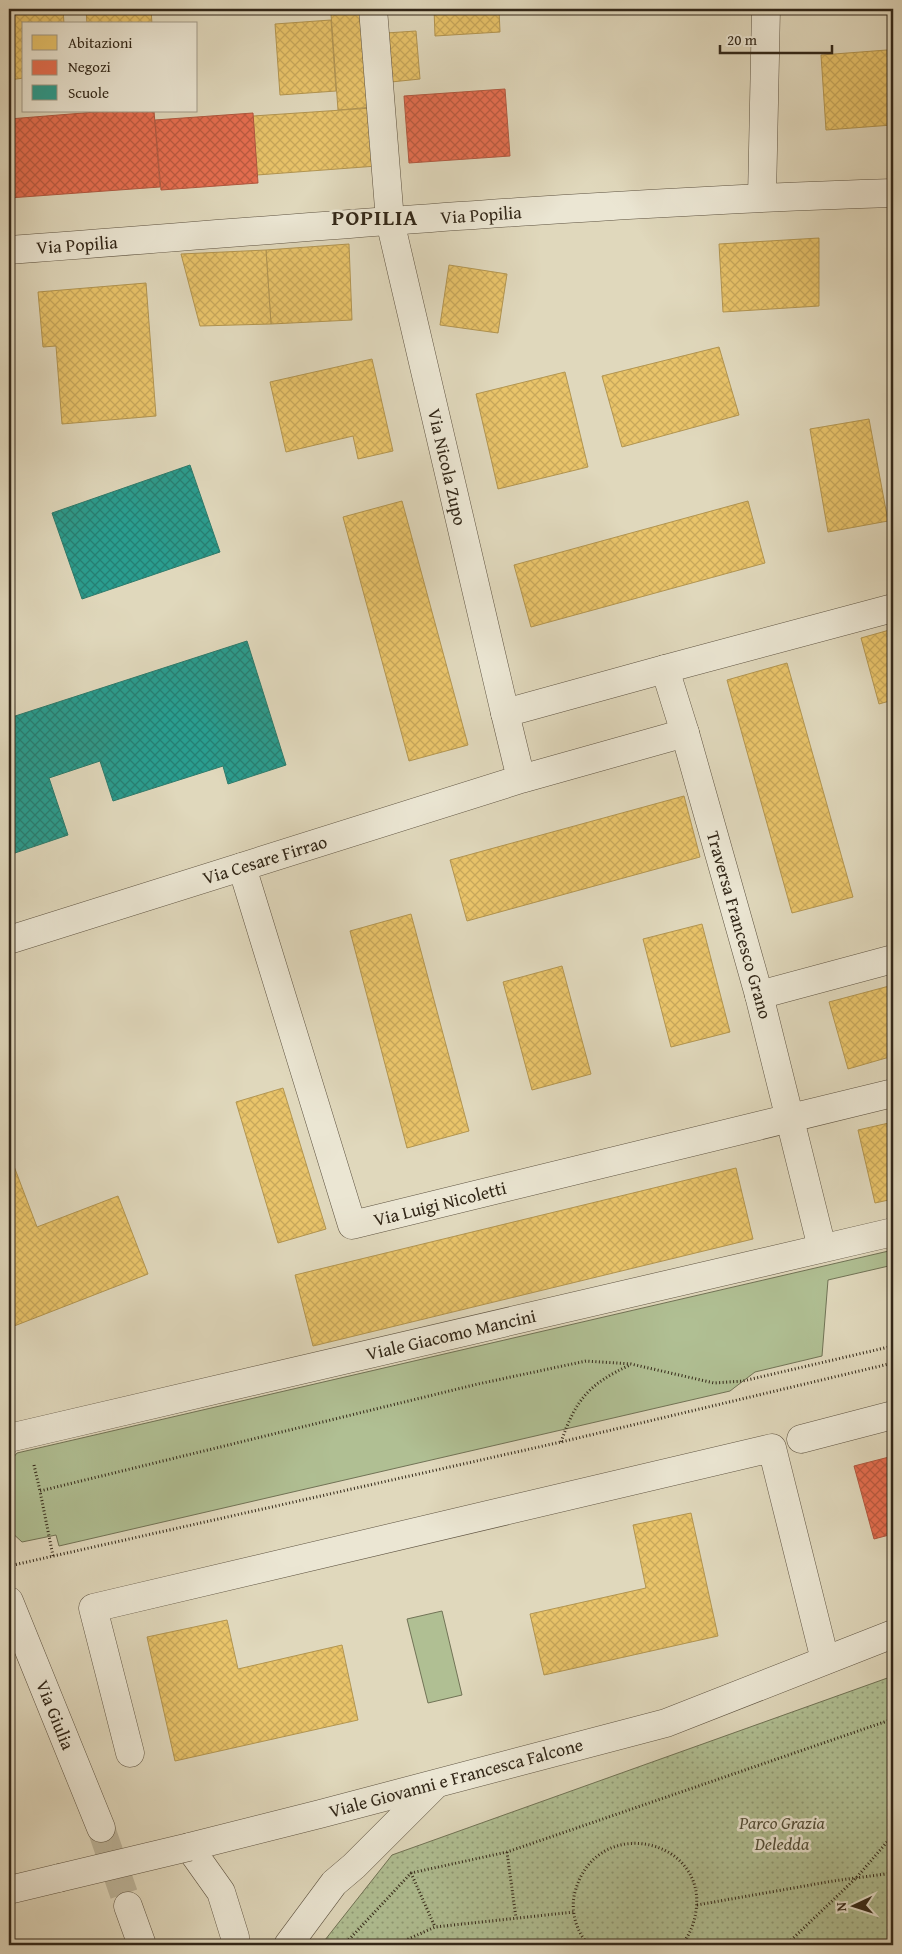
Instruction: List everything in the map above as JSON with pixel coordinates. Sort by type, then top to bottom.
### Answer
[{"type":"street","name":"Via Nicola Zupo","points":[[373,9],[390,221],[521,780]]},
{"type":"street","points":[[762,197],[766,9]]},
{"type":"street","name":"Via Popilia","points":[[9,250],[390,221],[762,197],[893,192]]},
{"type":"street","points":[[505,713],[893,608]]},
{"type":"street","name":"Traversa Francesco Grano","points":[[665,669],[759,995],[822,1248]]},
{"type":"street","name":"Via Cesare Firrao","points":[[9,940],[521,780],[685,733]]},
{"type":"street","name":"Via Luigi Nicoletti","points":[[242,867],[352,1226],[893,1093]]},
{"type":"street","points":[[759,995],[893,959]]},
{"type":"street","name":"Viale Giacomo Mancini","points":[[9,1438],[893,1232]]},
{"type":"street","points":[[800,1439],[893,1415]]},
{"type":"street","points":[[130,1753],[93,1608],[772,1448],[825,1660]]},
{"type":"street","name":"Via Giulia","points":[[9,1601],[101,1828]]},
{"type":"street","name":"Viale Giovanni e Francesca Falcone","points":[[9,1890],[189,1847],[666,1723],[893,1634]]},
{"type":"street","points":[[288,1945],[334,1883],[354,1866],[436,1783]]},
{"type":"street","points":[[189,1847],[221,1892],[235,1937],[234,1945]]},
{"type":"street","points":[[128,1906],[142,1945]]},
{"type":"path","points":[[40,1492],[188,1454],[514,1376],[586,1361],[631,1364],[714,1383],[743,1381],[893,1346]]},
{"type":"path","points":[[9,1566],[561,1442],[893,1363]]},
{"type":"path","points":[[561,1442],[570,1416],[582,1398],[607,1376],[631,1364]]},
{"type":"path","points":[[32,1458],[53,1556]]},
{"type":"path","points":[[344,1945],[411,1873],[507,1852],[893,1719]]},
{"type":"path","points":[[786,1945],[857,1877],[893,1835]]},
{"type":"path","points":[[589,1945],[577,1927],[574,1912],[574,1896],[578,1881],[585,1868],[596,1856],[609,1848],[639,1842],[662,1849],[681,1862],[690,1875],[697,1905],[694,1922],[687,1938],[681,1945]]},
{"type":"path","points":[[507,1852],[516,1918]]},
{"type":"path","points":[[411,1873],[434,1927]]},
{"type":"path","points":[[697,1905],[857,1877],[893,1873]]},
{"type":"path","points":[[395,1945],[434,1927],[574,1912]]},
{"type":"green space","points":[[893,1250],[893,1265],[828,1280],[822,1356],[755,1372],[730,1391],[59,1546],[56,1535],[22,1542],[9,1530],[9,1463],[17,1453]]},
{"type":"green space","points":[[442,1611],[462,1695],[428,1703],[407,1619]]},
{"type":"green space","name":"Parco Grazia Deledda","points":[[893,1676],[893,1939],[864,1945],[321,1945],[392,1855]]},
{"type":"building: Abitazioni","points":[[9,9],[63,9],[64,22],[22,22],[22,78],[9,80]]},
{"type":"building: Abitazioni","points":[[86,9],[151,9],[152,22],[87,22]]},
{"type":"building: Abitazioni","points":[[434,9],[499,9],[500,32],[435,36]]},
{"type":"building: Abitazioni","points":[[367,11],[374,107],[338,110],[331,14]]},
{"type":"building: Abitazioni","points":[[331,20],[336,91],[280,95],[275,24]]},
{"type":"building: Abitazioni","points":[[416,31],[420,79],[391,82],[386,33]]},
{"type":"building: Abitazioni","points":[[887,50],[892,125],[826,130],[821,55]]},
{"type":"building: Abitazioni","points":[[372,108],[377,166],[257,175],[253,116]]},
{"type":"building: Abitazioni","points":[[893,236],[893,311],[890,311],[888,237]]},
{"type":"building: Abitazioni","points":[[819,238],[819,306],[723,312],[719,244]]},
{"type":"building: Abitazioni","points":[[349,244],[352,320],[271,324],[266,250]]},
{"type":"building: Abitazioni","points":[[266,250],[271,324],[200,326],[181,254]]},
{"type":"building: Abitazioni","points":[[449,265],[507,274],[498,333],[440,325]]},
{"type":"building: Abitazioni","points":[[146,283],[156,416],[62,424],[56,346],[43,347],[38,292]]},
{"type":"building: Abitazioni","points":[[719,347],[739,415],[622,447],[602,376]]},
{"type":"building: Abitazioni","points":[[372,359],[393,451],[358,459],[353,436],[286,452],[270,382]]},
{"type":"building: Abitazioni","points":[[565,372],[588,467],[498,489],[476,394]]},
{"type":"building: Abitazioni","points":[[869,419],[888,521],[828,532],[810,429]]},
{"type":"building: Abitazioni","points":[[402,501],[468,745],[409,761],[343,517]]},
{"type":"building: Abitazioni","points":[[748,501],[765,563],[531,627],[514,565]]},
{"type":"building: Abitazioni","points":[[893,629],[893,700],[879,704],[861,638]]},
{"type":"building: Abitazioni","points":[[787,663],[853,897],[792,913],[727,680]]},
{"type":"building: Abitazioni","points":[[684,796],[700,857],[467,921],[450,860]]},
{"type":"building: Abitazioni","points":[[411,914],[469,1131],[407,1148],[350,931]]},
{"type":"building: Abitazioni","points":[[702,924],[730,1032],[671,1047],[643,939]]},
{"type":"building: Abitazioni","points":[[562,966],[591,1074],[532,1090],[503,982]]},
{"type":"building: Abitazioni","points":[[893,985],[893,1056],[848,1069],[829,1002]]},
{"type":"building: Abitazioni","points":[[283,1088],[326,1229],[278,1243],[236,1102]]},
{"type":"building: Abitazioni","points":[[893,1122],[893,1199],[875,1203],[858,1130]]},
{"type":"building: Abitazioni","points":[[9,1153],[37,1227],[118,1196],[148,1274],[9,1328]]},
{"type":"building: Abitazioni","points":[[736,1168],[753,1239],[313,1346],[295,1275]]},
{"type":"building: Abitazioni","points":[[691,1513],[718,1636],[544,1675],[530,1614],[646,1588],[633,1525]]},
{"type":"building: Abitazioni","points":[[227,1620],[238,1669],[342,1645],[358,1720],[175,1761],[147,1637]]},
{"type":"building: Negozi","points":[[505,89],[510,156],[409,163],[404,96]]},
{"type":"building: Negozi","points":[[96,112],[154,112],[160,187],[9,198],[9,119]]},
{"type":"building: Negozi","points":[[253,113],[258,183],[161,190],[155,120]]},
{"type":"building: Negozi","points":[[893,1456],[893,1534],[874,1539],[854,1466]]},
{"type":"building: Scuole","points":[[190,465],[220,552],[82,599],[52,513]]},
{"type":"building: Scuole","points":[[247,641],[286,765],[228,784],[223,766],[113,801],[100,761],[49,778],[68,835],[9,855],[9,718]]},
{"type":"tunnel","points":[[101,1828],[128,1906]]},
{"type":"district","name":"POPILIA","points":[[375,217]]}]
